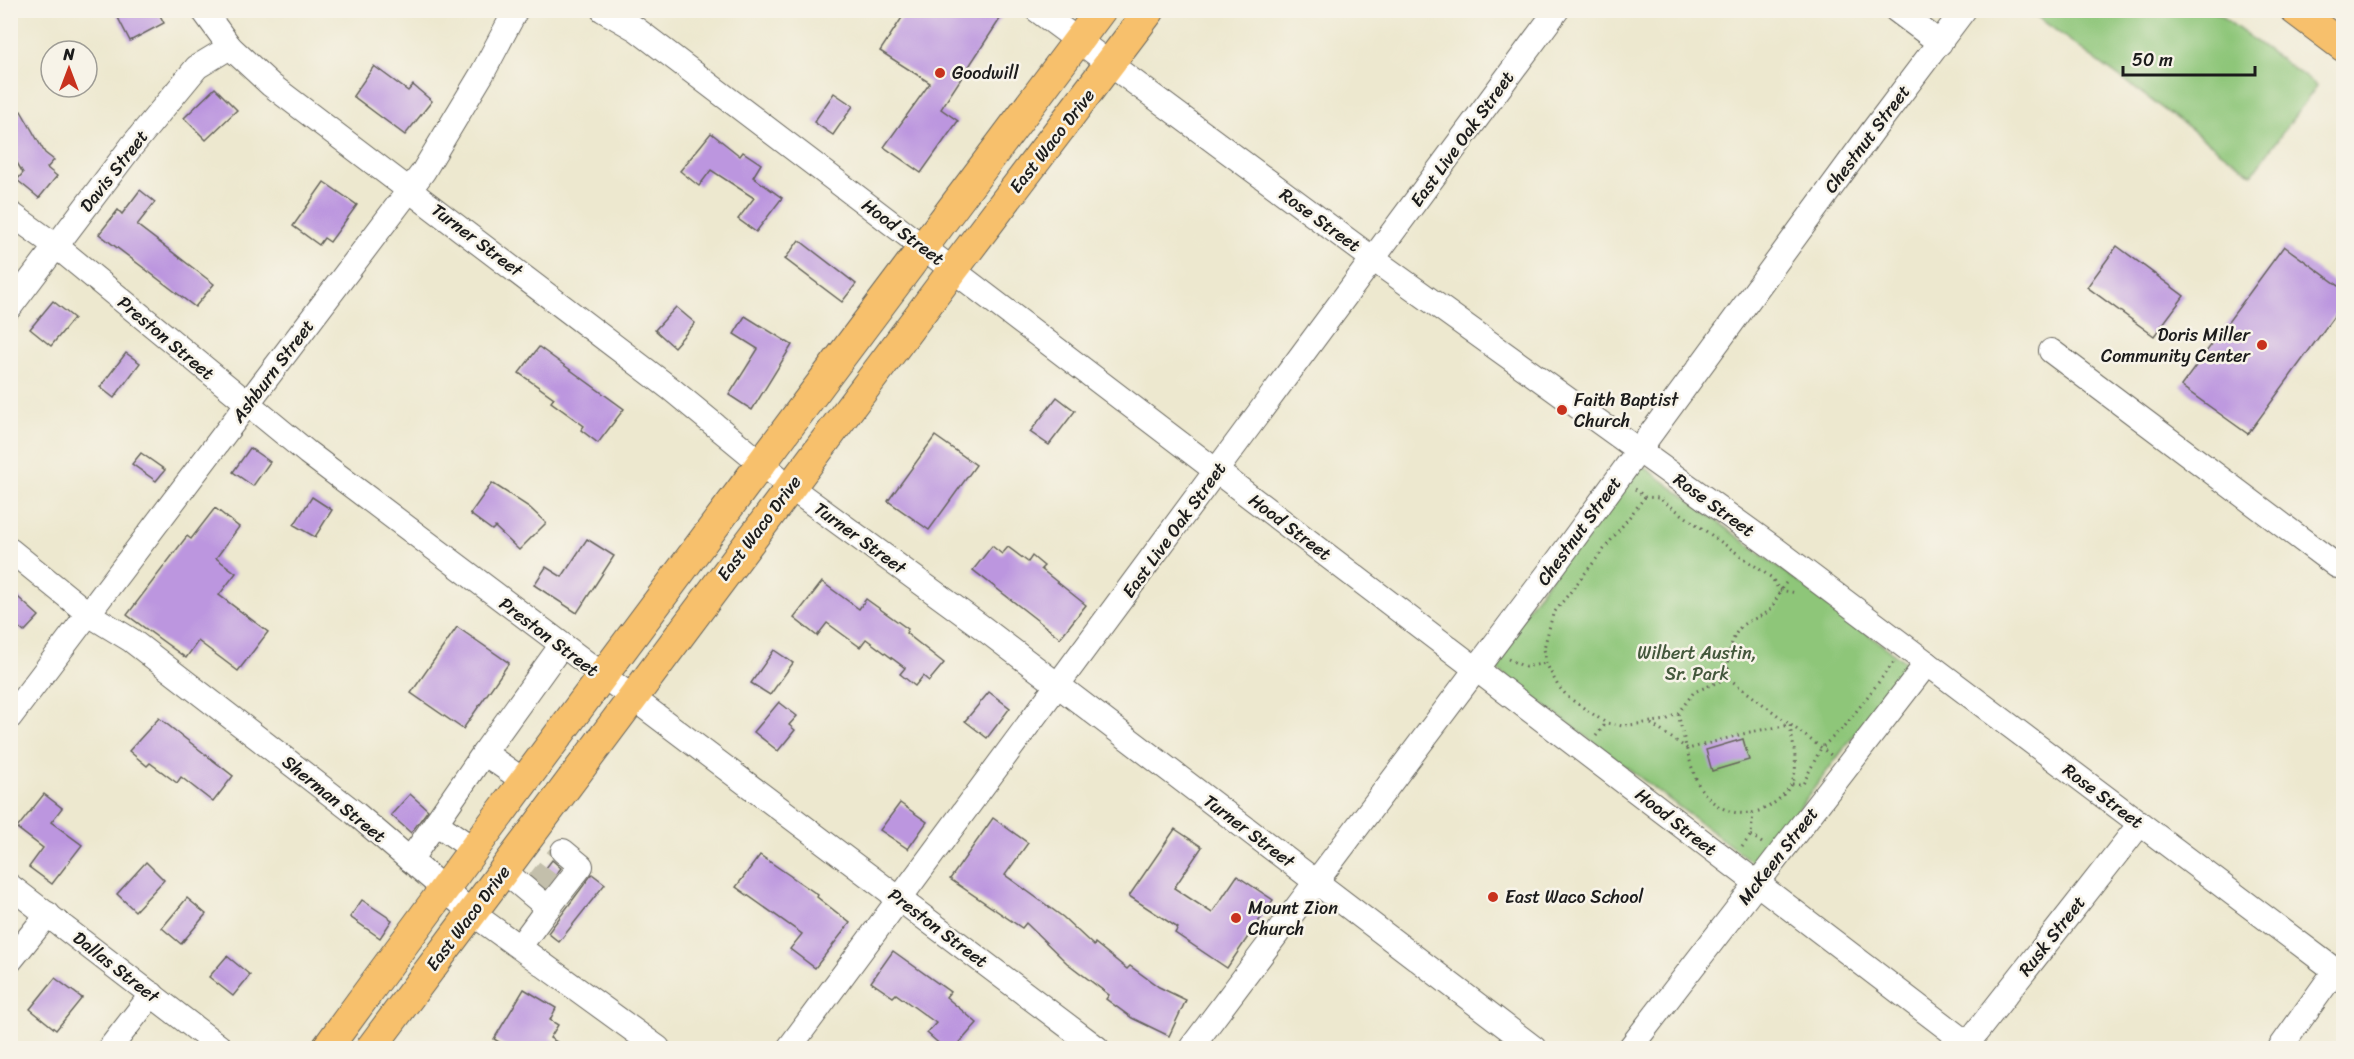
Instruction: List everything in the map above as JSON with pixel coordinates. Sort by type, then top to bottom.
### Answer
[{"type":"main road","name":"East Waco Drive","points":[[327,1048],[601,676],[763,464],[1101,10]]},
{"type":"main road","name":"East Waco Drive","points":[[371,1048],[1150,10]]},
{"type":"main road","points":[[2295,10],[2343,47]]},
{"type":"street","name":"Turner Street","points":[[202,10],[230,46],[271,85],[671,388],[790,487],[1059,686],[1534,1048]]},
{"type":"street","name":"Ashburn Street","points":[[10,717],[90,615],[410,189],[482,74],[516,10]]},
{"type":"street","name":"Hood Street","points":[[603,10],[636,29],[1217,471],[1480,664],[1757,884],[1968,1047]]},
{"type":"street","name":"Rose Street","points":[[1037,10],[1373,260],[1800,568],[2339,974]]},
{"type":"street","name":"East Live Oak Street","points":[[789,1048],[1557,10]]},
{"type":"street","points":[[1896,10],[1940,43]]},
{"type":"street","name":"Chestnut Street","points":[[1191,1048],[1619,478],[1964,10]]},
{"type":"street","name":"Davis Street","points":[[10,308],[131,147],[197,67],[230,46]]},
{"type":"street","name":"Preston Street","points":[[10,213],[56,246],[247,405],[561,646],[1097,1048]]},
{"type":"street","points":[[2051,351],[2341,565]]},
{"type":"street","name":"Sherman Street","points":[[10,550],[90,615],[131,640],[355,813],[472,913],[658,1048]]},
{"type":"street","points":[[410,860],[561,646]]},
{"type":"street","name":"McKeen Street","points":[[1630,1048],[1927,663]]},
{"type":"street","points":[[484,753],[524,781]]},
{"type":"street","points":[[436,823],[473,849]]},
{"type":"street","name":"Rusk Street","points":[[1968,1047],[2140,824]]},
{"type":"street","points":[[520,946],[538,896],[581,866],[561,854],[536,828]]},
{"type":"street","points":[[504,871],[538,896]]},
{"type":"street","name":"Dallas Street","points":[[10,886],[221,1048]]},
{"type":"street","points":[[10,961],[48,914]]},
{"type":"street","points":[[2280,1048],[2339,974]]},
{"type":"street","points":[[110,1048],[152,994]]},
{"type":"path","points":[[1619,478],[1645,497],[1659,498],[1772,578],[1779,590]]},
{"type":"path","points":[[1645,497],[1553,614],[1544,648],[1546,663],[1558,686],[1569,698],[1606,723],[1623,726],[1651,724],[1677,713],[1694,692],[1728,678]]},
{"type":"path","points":[[1728,678],[1728,662],[1734,638],[1743,625],[1770,610],[1779,590],[1800,568]]},
{"type":"path","points":[[1779,590],[1805,594]]},
{"type":"path","points":[[1792,784],[1803,784],[1821,748],[1845,726],[1894,662],[1885,655]]},
{"type":"path","points":[[1480,664],[1502,658],[1526,667],[1546,663]]},
{"type":"path","points":[[1728,678],[1847,767]]},
{"type":"path","points":[[1677,713],[1700,788],[1725,811],[1753,813],[1770,808],[1792,784],[1796,770],[1790,725]]},
{"type":"path","points":[[1651,724],[1688,750]]},
{"type":"path","points":[[1688,750],[1749,732],[1790,725]]},
{"type":"path","points":[[1730,862],[1751,835],[1753,813]]},
{"type":"green space","points":[[2034,11],[2214,11],[2317,86],[2252,174],[2032,13]]},
{"type":"green space","name":"Wilbert Austin, Sr. Park","points":[[1638,462],[1908,664],[1756,865],[1487,662]]},
{"type":"building","points":[[114,10],[157,10],[164,23],[130,41]]},
{"type":"building","name":"Goodwill","points":[[907,10],[993,10],[1002,16],[941,109],[958,121],[921,173],[884,147],[930,83],[880,51]]},
{"type":"building","points":[[374,66],[408,91],[413,85],[432,101],[405,135],[353,96]]},
{"type":"building","points":[[215,88],[237,110],[206,140],[184,118]]},
{"type":"building","points":[[834,93],[853,106],[833,135],[814,122]]},
{"type":"building","points":[[21,111],[45,153],[54,160],[47,168],[57,176],[39,198],[17,180],[23,173],[10,151],[10,117]]},
{"type":"building","points":[[711,133],[740,156],[743,152],[761,164],[753,177],[782,198],[756,232],[738,219],[754,198],[711,170],[699,186],[680,171]]},
{"type":"building","points":[[324,182],[357,205],[330,242],[324,238],[319,245],[293,226]]},
{"type":"building","points":[[140,190],[155,202],[137,225],[214,284],[195,307],[99,234],[118,210],[122,214]]},
{"type":"building","points":[[799,240],[856,284],[842,302],[785,259]]},
{"type":"building","points":[[2117,246],[2184,296],[2154,336],[2087,287]]},
{"type":"building","name":"Doris Miller Community Center","points":[[2284,246],[2343,289],[2343,304],[2248,434],[2181,386]]},
{"type":"building","points":[[53,301],[74,318],[51,346],[30,329]]},
{"type":"building","points":[[676,307],[695,323],[674,347],[655,330]]},
{"type":"building","points":[[745,316],[792,345],[752,410],[729,395],[758,349],[734,334]]},
{"type":"building","points":[[539,347],[624,409],[598,443],[581,430],[584,426],[551,402],[554,398],[519,373]]},
{"type":"building","points":[[126,353],[140,363],[114,398],[100,387]]},
{"type":"building","points":[[1057,397],[1075,411],[1049,445],[1030,432]]},
{"type":"building","points":[[935,436],[976,465],[929,530],[888,501]]},
{"type":"building","points":[[250,448],[270,462],[253,486],[233,472]]},
{"type":"building","points":[[141,453],[165,470],[156,481],[132,464]]},
{"type":"building","points":[[492,483],[529,507],[546,523],[519,550],[495,527],[492,530],[470,514]]},
{"type":"building","points":[[312,497],[332,510],[315,537],[294,525]]},
{"type":"building","points":[[215,508],[239,527],[216,558],[236,573],[219,595],[268,632],[238,671],[198,641],[186,658],[127,615],[187,536],[191,539]]},
{"type":"building","points":[[587,539],[614,556],[577,613],[534,585],[546,567],[562,577]]},
{"type":"building","points":[[992,546],[1002,554],[1008,547],[1028,562],[1032,556],[1044,566],[1041,569],[1086,605],[1060,638],[973,570]]},
{"type":"building","points":[[822,582],[859,609],[866,599],[908,629],[906,633],[944,663],[929,681],[923,676],[915,686],[900,674],[905,668],[866,639],[860,647],[827,623],[817,636],[794,618]]},
{"type":"building","points":[[10,590],[39,616],[24,632],[10,620]]},
{"type":"building","points":[[457,627],[509,663],[463,729],[411,693]]},
{"type":"building","points":[[774,650],[793,663],[770,695],[751,683]]},
{"type":"building","points":[[989,692],[1010,708],[987,738],[965,721]]},
{"type":"building","points":[[779,702],[797,716],[789,725],[795,730],[778,751],[754,732]]},
{"type":"building","points":[[159,718],[233,776],[213,802],[181,777],[177,783],[150,763],[147,766],[129,751]]},
{"type":"building","points":[[1743,739],[1749,760],[1712,771],[1706,750]]},
{"type":"building","points":[[44,794],[62,808],[51,822],[82,845],[52,884],[29,867],[43,848],[17,828]]},
{"type":"building","points":[[410,794],[428,810],[411,833],[391,815]]},
{"type":"building","points":[[900,803],[927,822],[908,849],[880,830]]},
{"type":"building","points":[[993,818],[1028,843],[1005,875],[1063,917],[1094,946],[1095,943],[1127,969],[1130,966],[1159,987],[1186,1000],[1169,1036],[1132,1018],[1106,999],[1109,995],[1067,963],[1026,923],[1022,928],[950,879]]},
{"type":"building","points":[[1175,829],[1202,847],[1174,888],[1212,913],[1237,876],[1273,900],[1227,968],[1175,933],[1178,928],[1129,896]]},
{"type":"building","points":[[760,855],[818,895],[817,897],[850,923],[815,968],[790,949],[802,934],[736,887]]},
{"type":"building","points":[[552,860],[561,868],[546,888],[537,880]]},
{"type":"building","points":[[146,862],[164,880],[135,911],[117,894]]},
{"type":"building","points":[[592,874],[605,884],[559,942],[548,933]]},
{"type":"building","points":[[187,898],[206,914],[181,944],[162,928]]},
{"type":"building","points":[[362,900],[392,920],[380,938],[350,917]]},
{"type":"building","points":[[893,951],[950,992],[946,997],[977,1023],[955,1048],[944,1048],[927,1033],[936,1023],[896,994],[893,997],[871,982]]},
{"type":"building","points":[[227,956],[250,975],[233,996],[209,977]]},
{"type":"building","points":[[55,978],[82,998],[56,1030],[30,1009]]},
{"type":"building","points":[[524,989],[556,1008],[550,1020],[558,1025],[550,1038],[567,1048],[509,1048],[494,1039]]},
{"type":"tunnel","points":[[534,888],[559,856]]},
{"type":"place","name":"Goodwill","points":[[940,73]]},
{"type":"place","name":"Doris Miller Community Center","points":[[2262,345]]},
{"type":"place","name":"Faith Baptist Church","points":[[1562,410]]},
{"type":"place","name":"East Waco School","points":[[1493,897]]},
{"type":"place","name":"Mount Zion Church","points":[[1236,918]]}]
